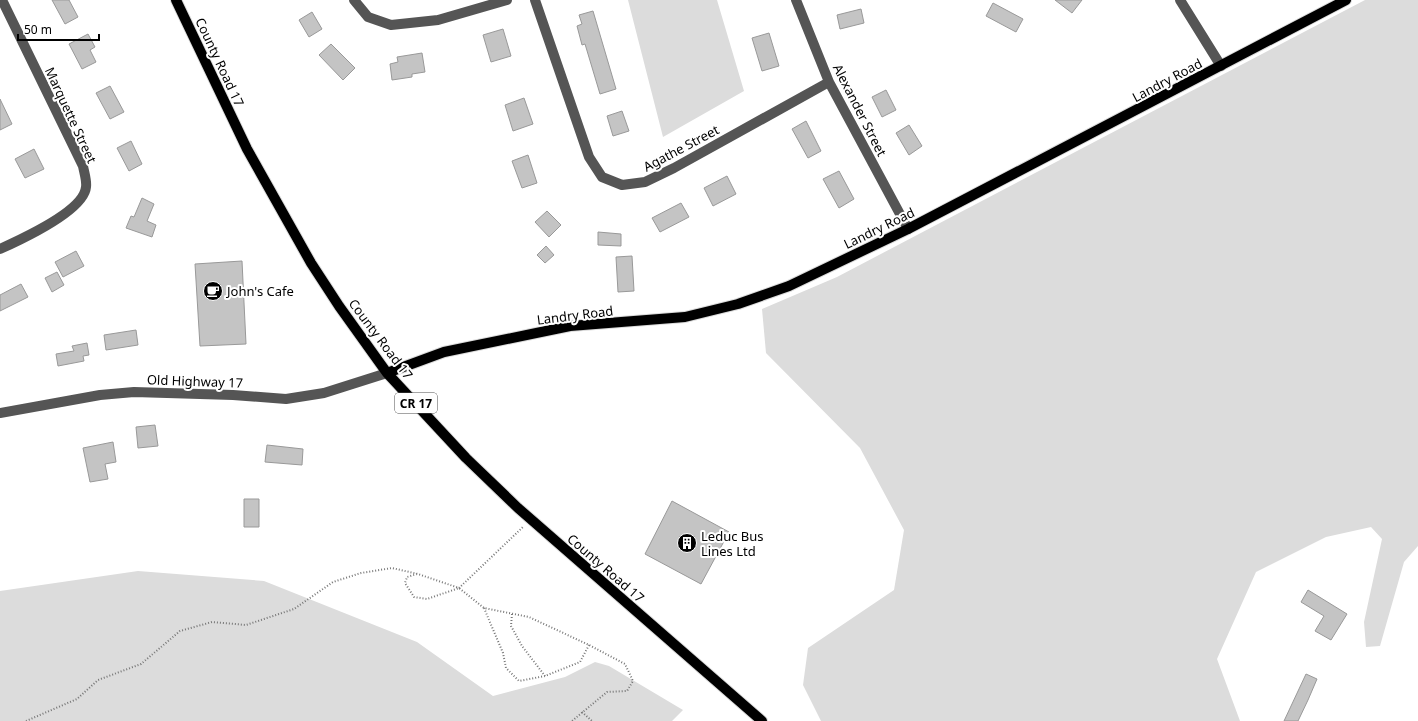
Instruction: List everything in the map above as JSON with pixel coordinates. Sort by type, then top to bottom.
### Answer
[{"type":"main road","name":"County Road 17","points":[[176,0],[247,149],[311,263],[339,306],[387,373],[466,458],[531,519],[762,721]]},
{"type":"main road","name":"Landry Road","points":[[387,373],[444,352],[570,326],[685,318],[738,304],[790,286],[908,229],[1346,0]]},
{"type":"street","name":"Marquette Street","points":[[0,249],[34,234],[77,204],[86,188],[83,166],[2,0]]},
{"type":"street","points":[[354,0],[368,16],[391,25],[438,20],[508,0]]},
{"type":"street","name":"Agathe Street","points":[[535,0],[589,157],[602,177],[622,185],[645,182],[674,168],[829,82]]},
{"type":"street","name":"Alexander Street","points":[[796,0],[829,82],[908,229]]},
{"type":"street","points":[[1180,0],[1221,66]]},
{"type":"street","name":"Old Highway 17","points":[[0,413],[100,395],[134,392],[233,395],[286,399],[324,393],[387,373]]},
{"type":"path","points":[[418,574],[407,577],[405,583],[414,597],[427,599],[459,588],[531,519]]},
{"type":"path","points":[[26,721],[77,698],[98,680],[141,664],[180,631],[212,622],[246,625],[294,609],[333,582],[361,573],[392,568],[418,574],[459,588],[484,608],[529,617],[589,645],[625,664],[633,681],[627,691],[608,692],[572,721]]},
{"type":"path","points":[[484,608],[502,653],[506,668],[519,681],[545,676],[580,662],[589,645]]},
{"type":"path","points":[[512,614],[511,626],[514,633],[545,676]]},
{"type":"path","points":[[582,712],[592,721]]},
{"type":"shaded area","points":[[628,0],[717,0],[744,91],[663,137]]},
{"type":"shaded area","points":[[1365,0],[1418,0],[1418,546],[1404,562],[1380,646],[1366,647],[1364,622],[1382,539],[1371,527],[1326,537],[1256,572],[1217,659],[1240,721],[821,721],[803,685],[808,648],[894,590],[904,530],[860,448],[766,353],[762,309],[837,277]]},
{"type":"shaded area","points":[[138,571],[264,581],[417,642],[493,696],[565,677],[595,662],[609,666],[683,710],[672,721],[0,721],[0,591]]},
{"type":"building","points":[[52,0],[69,0],[78,17],[65,24]]},
{"type":"building","points":[[1055,0],[1082,0],[1072,13]]},
{"type":"building","points":[[993,3],[1023,19],[1016,32],[986,16]]},
{"type":"building","points":[[861,9],[864,23],[840,29],[837,15]]},
{"type":"building","points":[[593,11],[616,89],[600,94],[585,44],[582,45],[577,26],[582,24],[579,15]]},
{"type":"building","points":[[312,12],[322,29],[309,37],[299,20]]},
{"type":"building","points":[[503,29],[511,56],[491,62],[483,35]]},
{"type":"building","points":[[769,33],[779,66],[762,71],[752,38]]},
{"type":"building","points":[[88,34],[95,47],[90,50],[96,62],[82,69],[69,44]]},
{"type":"building","points":[[331,44],[355,68],[343,80],[319,55]]},
{"type":"building","points":[[422,53],[425,72],[412,74],[412,77],[392,80],[390,64],[398,62],[397,57]]},
{"type":"building","points":[[110,86],[124,112],[110,119],[96,93]]},
{"type":"building","points":[[886,90],[896,110],[882,117],[872,97]]},
{"type":"building","points":[[524,98],[533,124],[513,131],[505,105]]},
{"type":"building","points":[[0,99],[12,124],[0,130]]},
{"type":"building","points":[[622,111],[629,131],[613,136],[607,116]]},
{"type":"building","points":[[806,121],[821,151],[808,158],[792,129]]},
{"type":"building","points":[[909,125],[922,146],[909,155],[896,133]]},
{"type":"building","points":[[131,141],[142,164],[129,171],[117,148]]},
{"type":"building","points":[[34,149],[44,169],[25,178],[15,159]]},
{"type":"building","points":[[528,155],[537,183],[522,188],[512,161]]},
{"type":"building","points":[[839,171],[854,199],[839,208],[823,179]]},
{"type":"building","points":[[727,176],[736,194],[713,206],[704,188]]},
{"type":"building","points":[[142,198],[154,204],[147,221],[156,225],[152,237],[126,228],[131,216],[134,217]]},
{"type":"building","points":[[681,203],[689,217],[660,232],[652,218]]},
{"type":"building","points":[[547,211],[561,225],[549,237],[535,222]]},
{"type":"building","points":[[598,232],[621,234],[621,246],[598,245]]},
{"type":"building","points":[[546,246],[554,255],[545,263],[537,255]]},
{"type":"building","points":[[76,251],[84,266],[63,277],[55,262]]},
{"type":"building","points":[[632,256],[634,291],[618,292],[616,257]]},
{"type":"building","points":[[242,261],[246,344],[200,346],[195,264]]},
{"type":"building","points":[[57,272],[64,285],[52,292],[45,278]]},
{"type":"building","points":[[21,284],[28,297],[0,311],[0,295]]},
{"type":"building","points":[[136,330],[138,345],[106,350],[104,335]]},
{"type":"building","points":[[87,343],[89,355],[83,356],[84,361],[58,366],[56,354],[74,351],[72,346]]},
{"type":"building","points":[[155,425],[158,446],[138,448],[136,427]]},
{"type":"building","points":[[113,442],[116,462],[105,464],[108,479],[90,482],[83,448]]},
{"type":"building","points":[[267,445],[303,449],[302,465],[265,462]]},
{"type":"building","points":[[244,499],[259,499],[259,527],[244,527]]},
{"type":"building","name":"Leduc Bus Lines Ltd","points":[[672,501],[729,532],[701,584],[645,554]]},
{"type":"building","points":[[1308,590],[1347,614],[1331,640],[1315,631],[1324,616],[1301,602]]},
{"type":"building","points":[[1306,674],[1317,679],[1308,700],[1298,721],[1284,721]]},
{"type":"place","name":"John's Cafe","points":[[213,291]]},
{"type":"place","name":"Leduc Bus Lines Ltd","points":[[687,543]]}]
